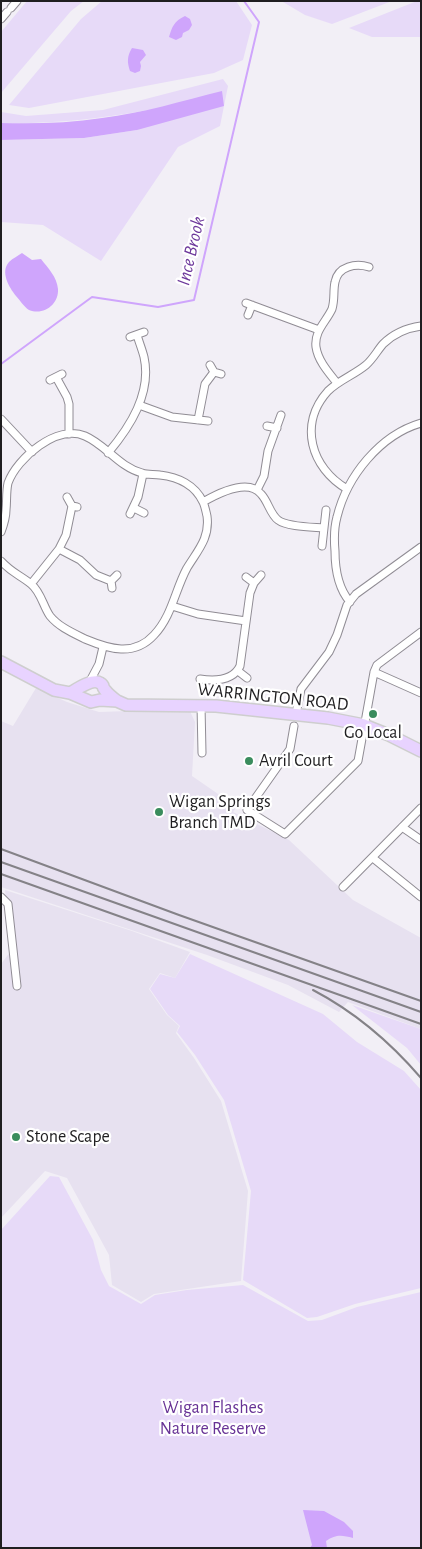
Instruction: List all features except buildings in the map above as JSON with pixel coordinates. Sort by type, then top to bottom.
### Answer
[{"type":"main road","points":[[1,662],[54,690],[86,698],[91,702],[96,688]]},
{"type":"main road","name":"WARRINGTON ROAD","points":[[96,688],[126,705],[201,705],[328,718],[364,725],[421,751]]},
{"type":"main road","points":[[70,693],[96,688]]},
{"type":"street","points":[[1,19],[17,1]]},
{"type":"street","points":[[337,383],[324,366],[318,354],[316,341],[319,330],[333,304],[335,281],[339,273],[351,266],[361,265],[370,268]]},
{"type":"street","points":[[248,315],[249,304],[319,330]]},
{"type":"street","points":[[346,490],[322,469],[314,449],[312,434],[316,410],[324,396],[337,383],[363,367],[393,336],[407,329],[421,326]]},
{"type":"street","points":[[108,453],[125,431],[139,405],[144,389],[146,378],[141,333],[130,337]]},
{"type":"street","points":[[198,420],[205,384],[217,373],[210,365]]},
{"type":"street","points":[[56,377],[67,396],[69,404],[69,434]]},
{"type":"street","points":[[139,405],[172,417],[208,421]]},
{"type":"street","points":[[257,490],[264,476],[268,451],[281,415]]},
{"type":"street","points":[[1,419],[32,452]]},
{"type":"street","points":[[350,602],[346,598],[340,582],[335,557],[337,518],[346,490],[361,467],[377,449],[398,433],[421,423]]},
{"type":"street","points":[[266,426],[277,428]]},
{"type":"street","points":[[1,532],[5,520],[4,490],[14,472],[24,459],[50,439],[69,434],[85,436],[125,466],[143,474],[171,476],[188,484],[203,502],[207,522],[205,540],[202,547],[187,568],[172,606],[160,627],[145,643],[136,648],[126,650],[103,647],[72,633],[56,622],[46,610],[31,584],[16,575],[1,561]]},
{"type":"street","points":[[143,474],[132,511],[144,514]]},
{"type":"street","points":[[203,502],[221,492],[248,488],[257,490],[262,495],[278,520],[286,524],[324,528]]},
{"type":"street","points":[[31,584],[59,550],[66,534],[74,507],[67,497]]},
{"type":"street","points":[[322,546],[326,510]]},
{"type":"street","points":[[296,714],[301,689],[329,652],[350,602],[356,594],[421,548]]},
{"type":"street","points":[[59,550],[80,560],[96,575],[111,584],[117,575]]},
{"type":"street","points":[[200,679],[210,684],[238,671],[250,593],[254,583],[261,575]]},
{"type":"street","points":[[246,577],[254,583]]},
{"type":"street","points":[[172,606],[198,614],[246,621]]},
{"type":"street","points":[[291,730],[290,749],[247,810],[285,834],[358,761],[374,672],[381,661],[421,632]]},
{"type":"street","points":[[96,688],[103,647]]},
{"type":"street","points":[[96,688],[99,664]]},
{"type":"street","points":[[238,671],[247,678]]},
{"type":"street","points":[[374,672],[421,693]]},
{"type":"street","points":[[201,705],[202,753]]},
{"type":"street","points":[[343,887],[421,808]]},
{"type":"street","points":[[402,827],[421,840]]},
{"type":"street","points":[[372,858],[421,896]]},
{"type":"street","points":[[1,897],[8,904],[17,986]]},
{"type":"shaded area","points":[[185,16],[190,19],[192,25],[189,30],[176,40],[169,37],[174,25]]},
{"type":"shaded area","points":[[132,48],[143,50],[146,55],[140,62],[140,71],[135,73],[130,71],[128,62],[128,56]]},
{"type":"shaded area","points":[[222,91],[224,106],[137,130],[84,138],[1,140],[1,123],[90,120],[132,113]]},
{"type":"shaded area","points":[[22,253],[32,260],[41,259],[56,281],[58,294],[53,304],[45,310],[29,310],[8,284],[5,275],[6,266]]},
{"type":"shaded area","name":"Wigan Springs Branch TMD","points":[[36,688],[67,702],[99,712],[189,709],[195,722],[192,776],[237,807],[233,812],[289,840],[353,900],[421,938],[421,1029],[348,1002],[339,1012],[288,985],[207,955],[1,887],[1,721],[13,726]]},
{"type":"shaded area","points":[[5,890],[190,952],[175,978],[160,973],[149,989],[167,1015],[179,1026],[176,1033],[221,1101],[248,1191],[241,1281],[154,1294],[141,1302],[112,1285],[109,1255],[67,1178],[45,1171],[1,1218],[1,964],[10,952]]},
{"type":"shaded area","points":[[303,1510],[324,1511],[344,1522],[353,1531],[353,1538],[336,1536],[326,1541],[327,1548],[310,1548],[312,1545]]},
{"type":"green space","points":[[27,1],[84,1],[71,11],[1,93],[1,32]]},
{"type":"green space","points":[[102,1],[236,1],[252,25],[243,60],[214,73],[29,108],[9,105],[81,19]]},
{"type":"green space","points":[[279,1],[392,1],[332,24],[305,15]]},
{"type":"green space","points":[[421,1],[421,37],[372,37],[349,28]]},
{"type":"green space","points":[[223,79],[228,86],[220,126],[178,147],[101,261],[43,225],[1,222],[1,140],[84,138],[137,130],[148,110],[112,116],[39,123],[1,123],[1,112],[26,116],[103,110]]},
{"type":"green space","points":[[190,954],[323,1014],[357,1042],[404,1071],[421,1090],[421,1288],[355,1304],[317,1317],[307,1318],[243,1280],[251,1191],[224,1100],[195,1055],[177,1032],[180,1026],[168,1015],[150,989],[160,974],[175,978]]},
{"type":"green space","points":[[352,1005],[421,1029],[421,1065],[407,1048]]},
{"type":"green space","name":"Wigan Flashes Nature Reserve","points":[[50,1176],[59,1177],[93,1240],[101,1270],[109,1286],[141,1304],[155,1295],[243,1285],[308,1321],[322,1320],[357,1307],[421,1292],[421,1548],[1,1548],[1,1230]]},
{"type":"waterway","name":"Ince Brook","points":[[1,364],[92,297],[158,307],[194,300],[259,22],[244,1]]},
{"type":"railway","points":[[1,849],[421,1001]]},
{"type":"railway","points":[[1,862],[421,1012]]},
{"type":"railway","points":[[1,874],[421,1024]]},
{"type":"railway","points":[[313,990],[343,1008],[372,1029],[421,1078]]},
{"type":"place","name":"Go Local","points":[[373,714]]},
{"type":"place","name":"Avril Court","points":[[249,761]]},
{"type":"place","name":"Wigan Springs Branch TMD","points":[[159,812]]},
{"type":"place","name":"Stone Scape","points":[[16,1137]]}]
